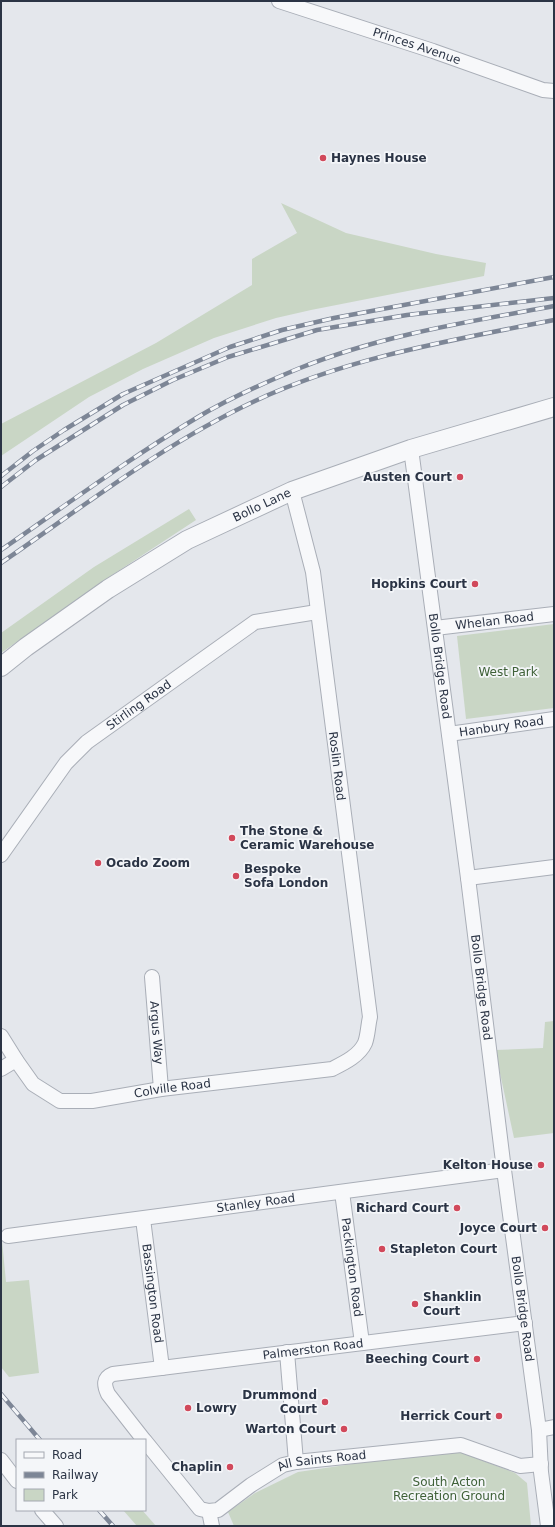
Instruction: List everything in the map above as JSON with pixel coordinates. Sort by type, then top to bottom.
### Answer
[{"type":"street","name":"Princes Avenue","points":[[279,1],[433,51],[543,90],[554,90]]},
{"type":"street","name":"Bollo Lane","points":[[1,667],[26,647],[108,589],[187,540],[292,491],[411,449],[554,407]]},
{"type":"street","name":"Bollo Bridge Road","points":[[411,449],[539,1430],[548,1526]]},
{"type":"street","name":"Roslin Road","points":[[292,491],[313,572],[370,1017],[365,1043]]},
{"type":"street","name":"Stirling Road","points":[[1,855],[66,764],[87,742],[255,622],[317,612]]},
{"type":"street","name":"Whelan Road","points":[[435,628],[554,614]]},
{"type":"street","name":"Hanbury Road","points":[[449,734],[554,719]]},
{"type":"street","points":[[468,878],[554,867]]},
{"type":"street","name":"Argus Way","points":[[152,977],[161,1089]]},
{"type":"street","name":"Colville Road","points":[[1,1036],[33,1084],[60,1101],[92,1101],[161,1089],[332,1069],[348,1061],[365,1043]]},
{"type":"street","points":[[1,1069],[16,1060]]},
{"type":"street","name":"Stanley Road","points":[[8,1236],[504,1170]]},
{"type":"street","name":"Packington Road","points":[[342,1192],[362,1343]]},
{"type":"street","name":"Bassington Road","points":[[143,1219],[162,1368]]},
{"type":"street","name":"Palmerston Road","points":[[143,1439],[108,1394],[105,1388],[105,1381],[108,1376],[113,1374],[525,1323]]},
{"type":"street","points":[[287,1352],[296,1462]]},
{"type":"street","points":[[539,1430],[554,1427]]},
{"type":"street","points":[[146,1442],[200,1509],[209,1511],[212,1526]]},
{"type":"street","name":"All Saints Road","points":[[209,1511],[218,1510],[251,1485],[283,1464],[296,1462],[461,1445],[520,1466],[541,1464]]},
{"type":"street","points":[[1,1460],[16,1480]]},
{"type":"street","points":[[43,1511],[56,1526]]},
{"type":"green space","points":[[281,203],[346,233],[436,254],[486,263],[484,276],[276,318],[214,338],[143,369],[89,397],[1,456],[1,424],[156,343],[252,285],[252,259],[297,233]]},
{"type":"green space","points":[[189,509],[196,520],[100,583],[1,653],[1,633],[94,567]]},
{"type":"green space","name":"West Park","points":[[554,624],[554,708],[466,719],[457,636]]},
{"type":"green space","points":[[554,1021],[554,1133],[514,1138],[495,1050],[543,1048],[545,1022]]},
{"type":"green space","points":[[1,1230],[6,1282],[29,1280],[39,1373],[9,1377],[1,1367]]},
{"type":"green space","name":"South Acton Recreation Ground","points":[[457,1451],[515,1473],[527,1483],[531,1526],[234,1526],[228,1512],[255,1493],[298,1472]]},
{"type":"green space","points":[[124,1511],[143,1511],[156,1526],[137,1526]]},
{"type":"railway","points":[[1,476],[33,451],[64,430],[123,394],[230,347],[282,330],[334,318],[554,277]]},
{"type":"railway","points":[[1,487],[36,460],[123,405],[173,380],[228,357],[317,330],[407,315],[554,298]]},
{"type":"railway","points":[[1,550],[98,482],[198,417],[223,403],[274,379],[331,357],[394,338],[457,324],[554,306]]},
{"type":"railway","points":[[1,563],[156,456],[188,436],[255,401],[291,386],[364,361],[440,343],[554,320]]},
{"type":"railway","points":[[1,1394],[39,1439]]},
{"type":"railway","points":[[100,1511],[113,1526]]},
{"type":"place","name":"Haynes House","points":[[323,158]]},
{"type":"place","name":"Austen Court","points":[[460,477]]},
{"type":"place","name":"Hopkins Court","points":[[475,584]]},
{"type":"place","name":"The Stone & Ceramic Warehouse","points":[[232,838]]},
{"type":"place","name":"Ocado Zoom","points":[[98,863]]},
{"type":"place","name":"Bespoke Sofa London","points":[[236,876]]},
{"type":"place","name":"Kelton House","points":[[541,1165]]},
{"type":"place","name":"Richard Court","points":[[457,1208]]},
{"type":"place","name":"Joyce Court","points":[[545,1228]]},
{"type":"place","name":"Stapleton Court","points":[[382,1249]]},
{"type":"place","name":"Shanklin Court","points":[[415,1304]]},
{"type":"place","name":"Beeching Court","points":[[477,1359]]},
{"type":"place","name":"Drummond Court","points":[[325,1402]]},
{"type":"place","name":"Lowry","points":[[188,1408]]},
{"type":"place","name":"Herrick Court","points":[[499,1416]]},
{"type":"place","name":"Warton Court","points":[[344,1429]]},
{"type":"place","name":"Chaplin","points":[[230,1467]]}]
